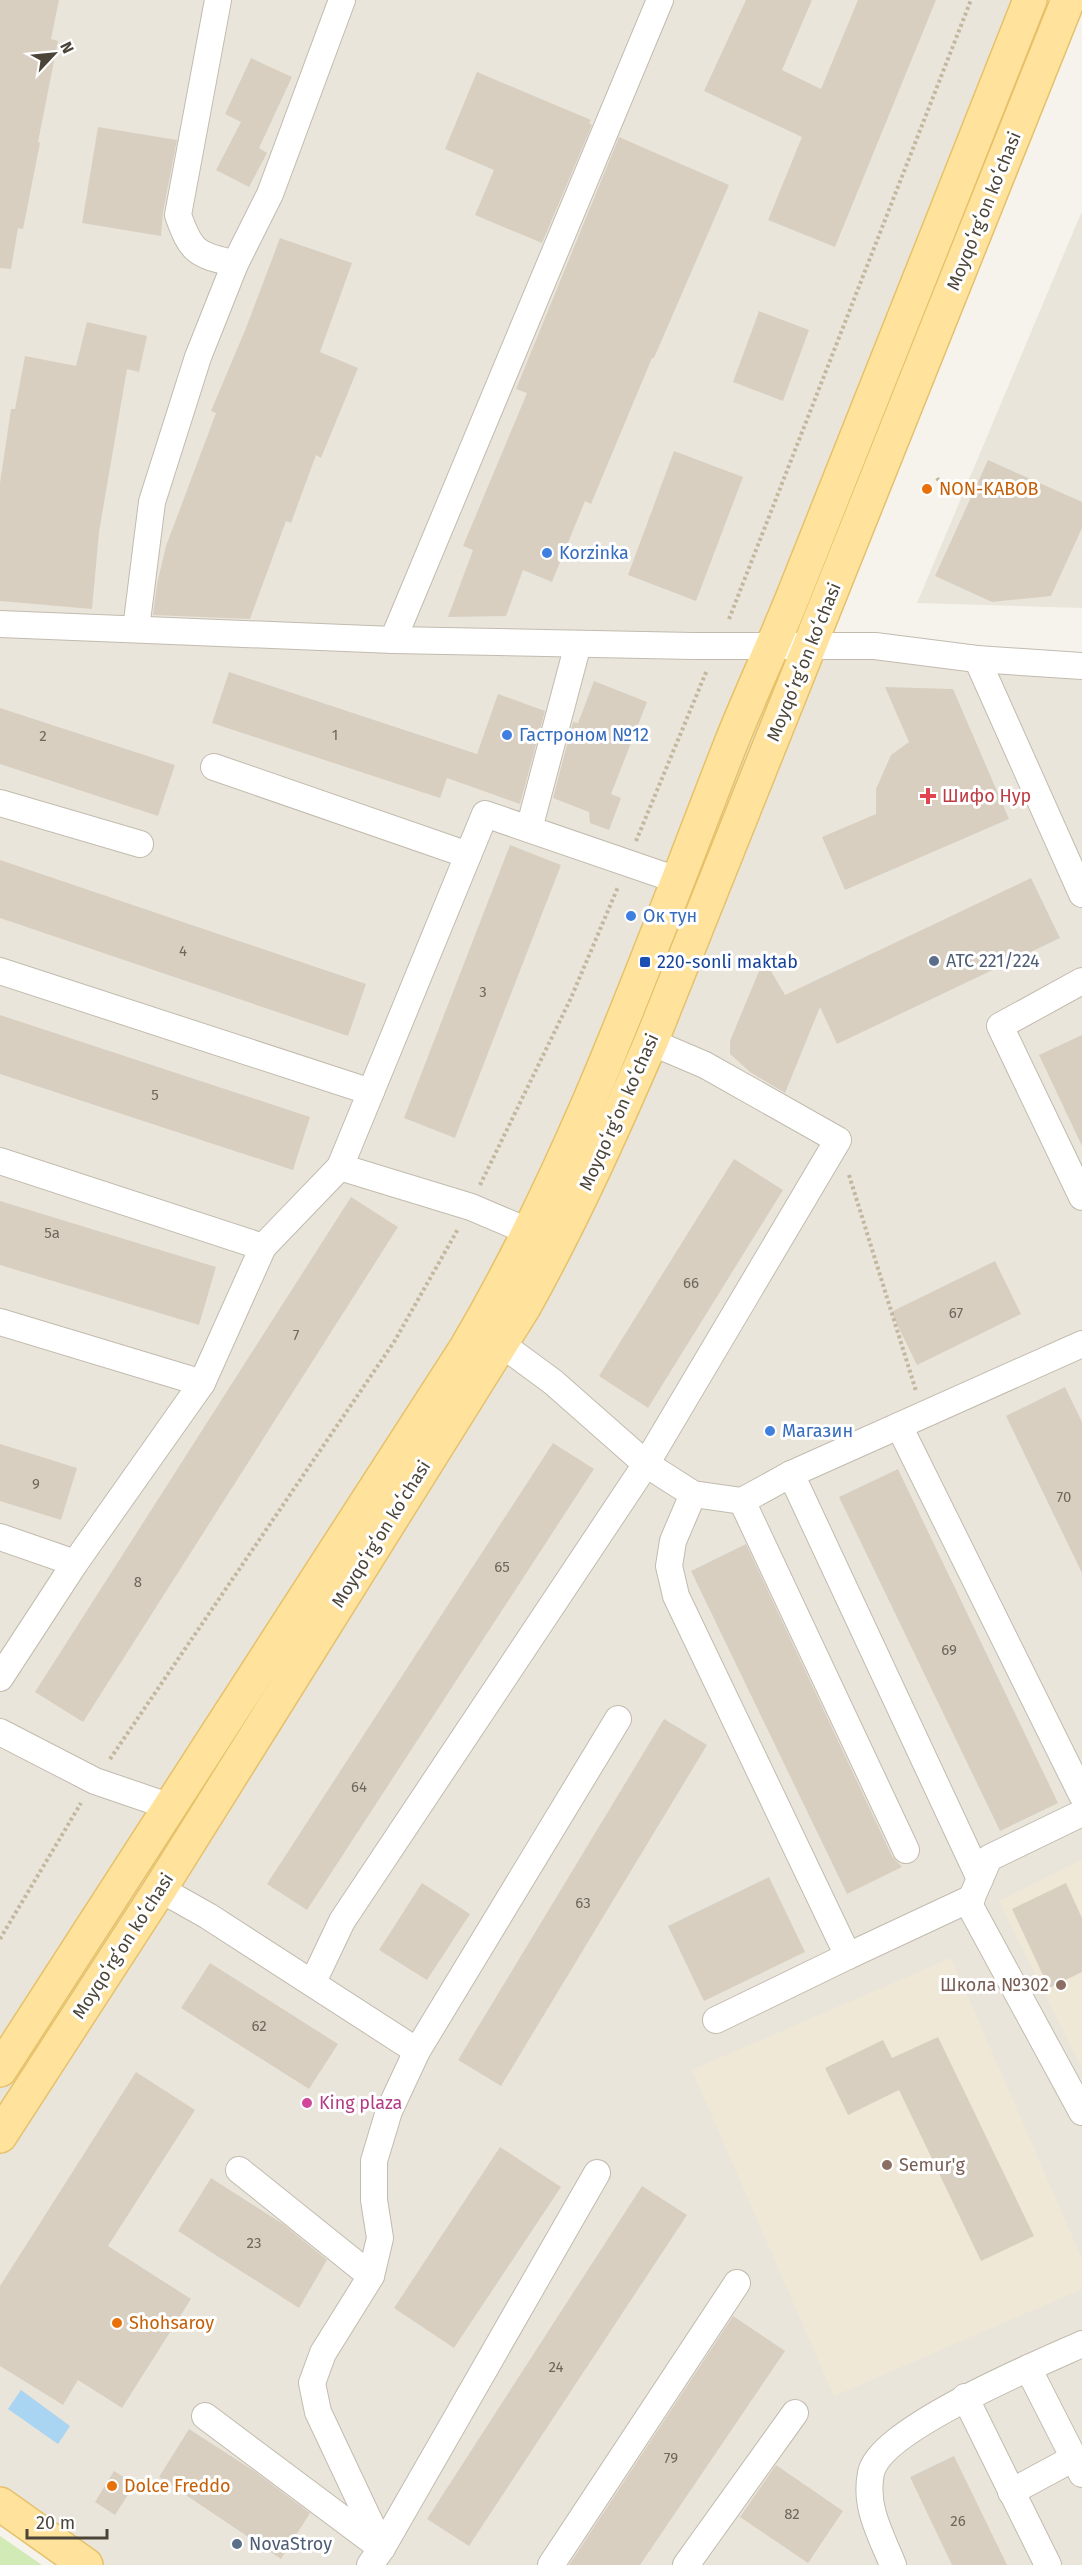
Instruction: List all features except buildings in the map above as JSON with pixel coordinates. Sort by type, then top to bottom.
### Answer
[{"type":"main road","name":"Moyqoʻrgʻon koʻchasi","points":[[0,2070],[466,1348],[530,1232],[607,1058],[1030,0]]},
{"type":"main road","name":"Moyqoʻrgʻon koʻchasi","points":[[0,2136],[160,1889],[524,1307],[559,1244],[651,1042],[1068,0]]},
{"type":"main road","points":[[0,2504],[86,2565]]},
{"type":"street","points":[[218,0],[178,215],[185,234],[200,254],[236,264]]},
{"type":"street","points":[[136,629],[153,502],[198,357],[236,264],[270,194],[342,0]]},
{"type":"street","points":[[393,640],[660,0]]},
{"type":"street","points":[[0,624],[393,640],[717,646],[874,646],[977,659],[1082,666]]},
{"type":"street","points":[[529,829],[578,644]]},
{"type":"street","points":[[977,659],[1082,894]]},
{"type":"street","points":[[214,767],[468,855]]},
{"type":"street","points":[[0,803],[140,844]]},
{"type":"street","points":[[0,1678],[75,1563],[202,1383],[263,1247],[340,1167],[485,814],[677,880]]},
{"type":"street","points":[[0,971],[370,1092]]},
{"type":"street","points":[[1082,981],[1000,1026],[1082,1197]]},
{"type":"street","points":[[313,1982],[342,1921],[646,1464],[838,1140],[705,1065],[651,1042]]},
{"type":"street","points":[[0,1161],[263,1247]]},
{"type":"street","points":[[340,1167],[471,1207],[530,1232]]},
{"type":"street","points":[[0,1322],[202,1383]]},
{"type":"street","points":[[500,1343],[553,1382],[646,1464],[693,1494],[742,1501],[791,1474],[1082,1344]]},
{"type":"street","points":[[899,1426],[1082,1795]]},
{"type":"street","points":[[791,1474],[976,1888]]},
{"type":"street","points":[[693,1494],[673,1541],[669,1566],[676,1596],[848,1956]]},
{"type":"street","points":[[742,1501],[906,1850]]},
{"type":"street","points":[[0,1537],[75,1563]]},
{"type":"street","points":[[376,2557],[318,2412],[312,2383],[323,2353],[371,2276],[380,2238],[374,2200],[374,2161],[389,2111],[417,2051],[618,1719]]},
{"type":"street","points":[[0,1732],[95,1781],[171,1807]]},
{"type":"street","points":[[1082,1813],[989,1858],[969,1904],[1082,2112]]},
{"type":"street","points":[[717,2020],[848,1956],[976,1888]]},
{"type":"street","points":[[160,1889],[313,1982],[417,2051]]},
{"type":"street","points":[[239,2170],[371,2276]]},
{"type":"street","points":[[376,2557],[597,2173]]},
{"type":"street","points":[[550,2565],[737,2283]]},
{"type":"street","points":[[893,2565],[870,2507],[871,2472],[886,2448],[965,2397],[1082,2344]]},
{"type":"street","points":[[1011,2492],[1078,2466],[1028,2368]]},
{"type":"street","points":[[965,2397],[1047,2565]]},
{"type":"street","points":[[686,2565],[795,2413]]},
{"type":"street","points":[[204,2416],[376,2557]]},
{"type":"path","points":[[0,1939],[95,1781],[394,1342],[471,1207],[571,998],[735,604],[971,0]]},
{"type":"path","points":[[838,1140],[923,1415]]},
{"type":"shaded area","points":[[0,0],[1012,0],[864,373],[795,593],[772,645],[1082,666],[1082,2565],[86,2565],[0,2504]]},
{"type":"shaded area","points":[[1082,211],[1082,608],[917,603]]},
{"type":"shaded area","name":"Школа №302","points":[[1082,1860],[1082,2068],[999,1901]]},
{"type":"shaded area","name":"Semur'g","points":[[951,1958],[1082,2259],[1082,2289],[834,2396],[692,2070]]},
{"type":"green space","points":[[0,2536],[42,2565],[0,2565]]},
{"type":"water","points":[[21,2390],[70,2426],[58,2444],[8,2409]]},
{"type":"place","name":"NON-KABOB","points":[[927,489]]},
{"type":"place","name":"Korzinka","points":[[547,553]]},
{"type":"place","name":"Гастроном №12","points":[[507,735]]},
{"type":"place","name":"Шифо Нур","points":[[928,796]]},
{"type":"place","name":"Ок тун","points":[[631,916]]},
{"type":"place","name":"АТС 221/224","points":[[934,961]]},
{"type":"place","name":"220-sonli maktab","points":[[645,962]]},
{"type":"place","name":"Магазин","points":[[770,1431]]},
{"type":"place","name":"Школа №302","points":[[1061,1985]]},
{"type":"place","name":"King plaza","points":[[307,2103]]},
{"type":"place","name":"Semur'g","points":[[887,2165]]},
{"type":"place","name":"Shohsaroy","points":[[117,2323]]},
{"type":"place","name":"Dolce Freddo","points":[[112,2486]]},
{"type":"place","name":"NovaStroy","points":[[237,2544]]}]
